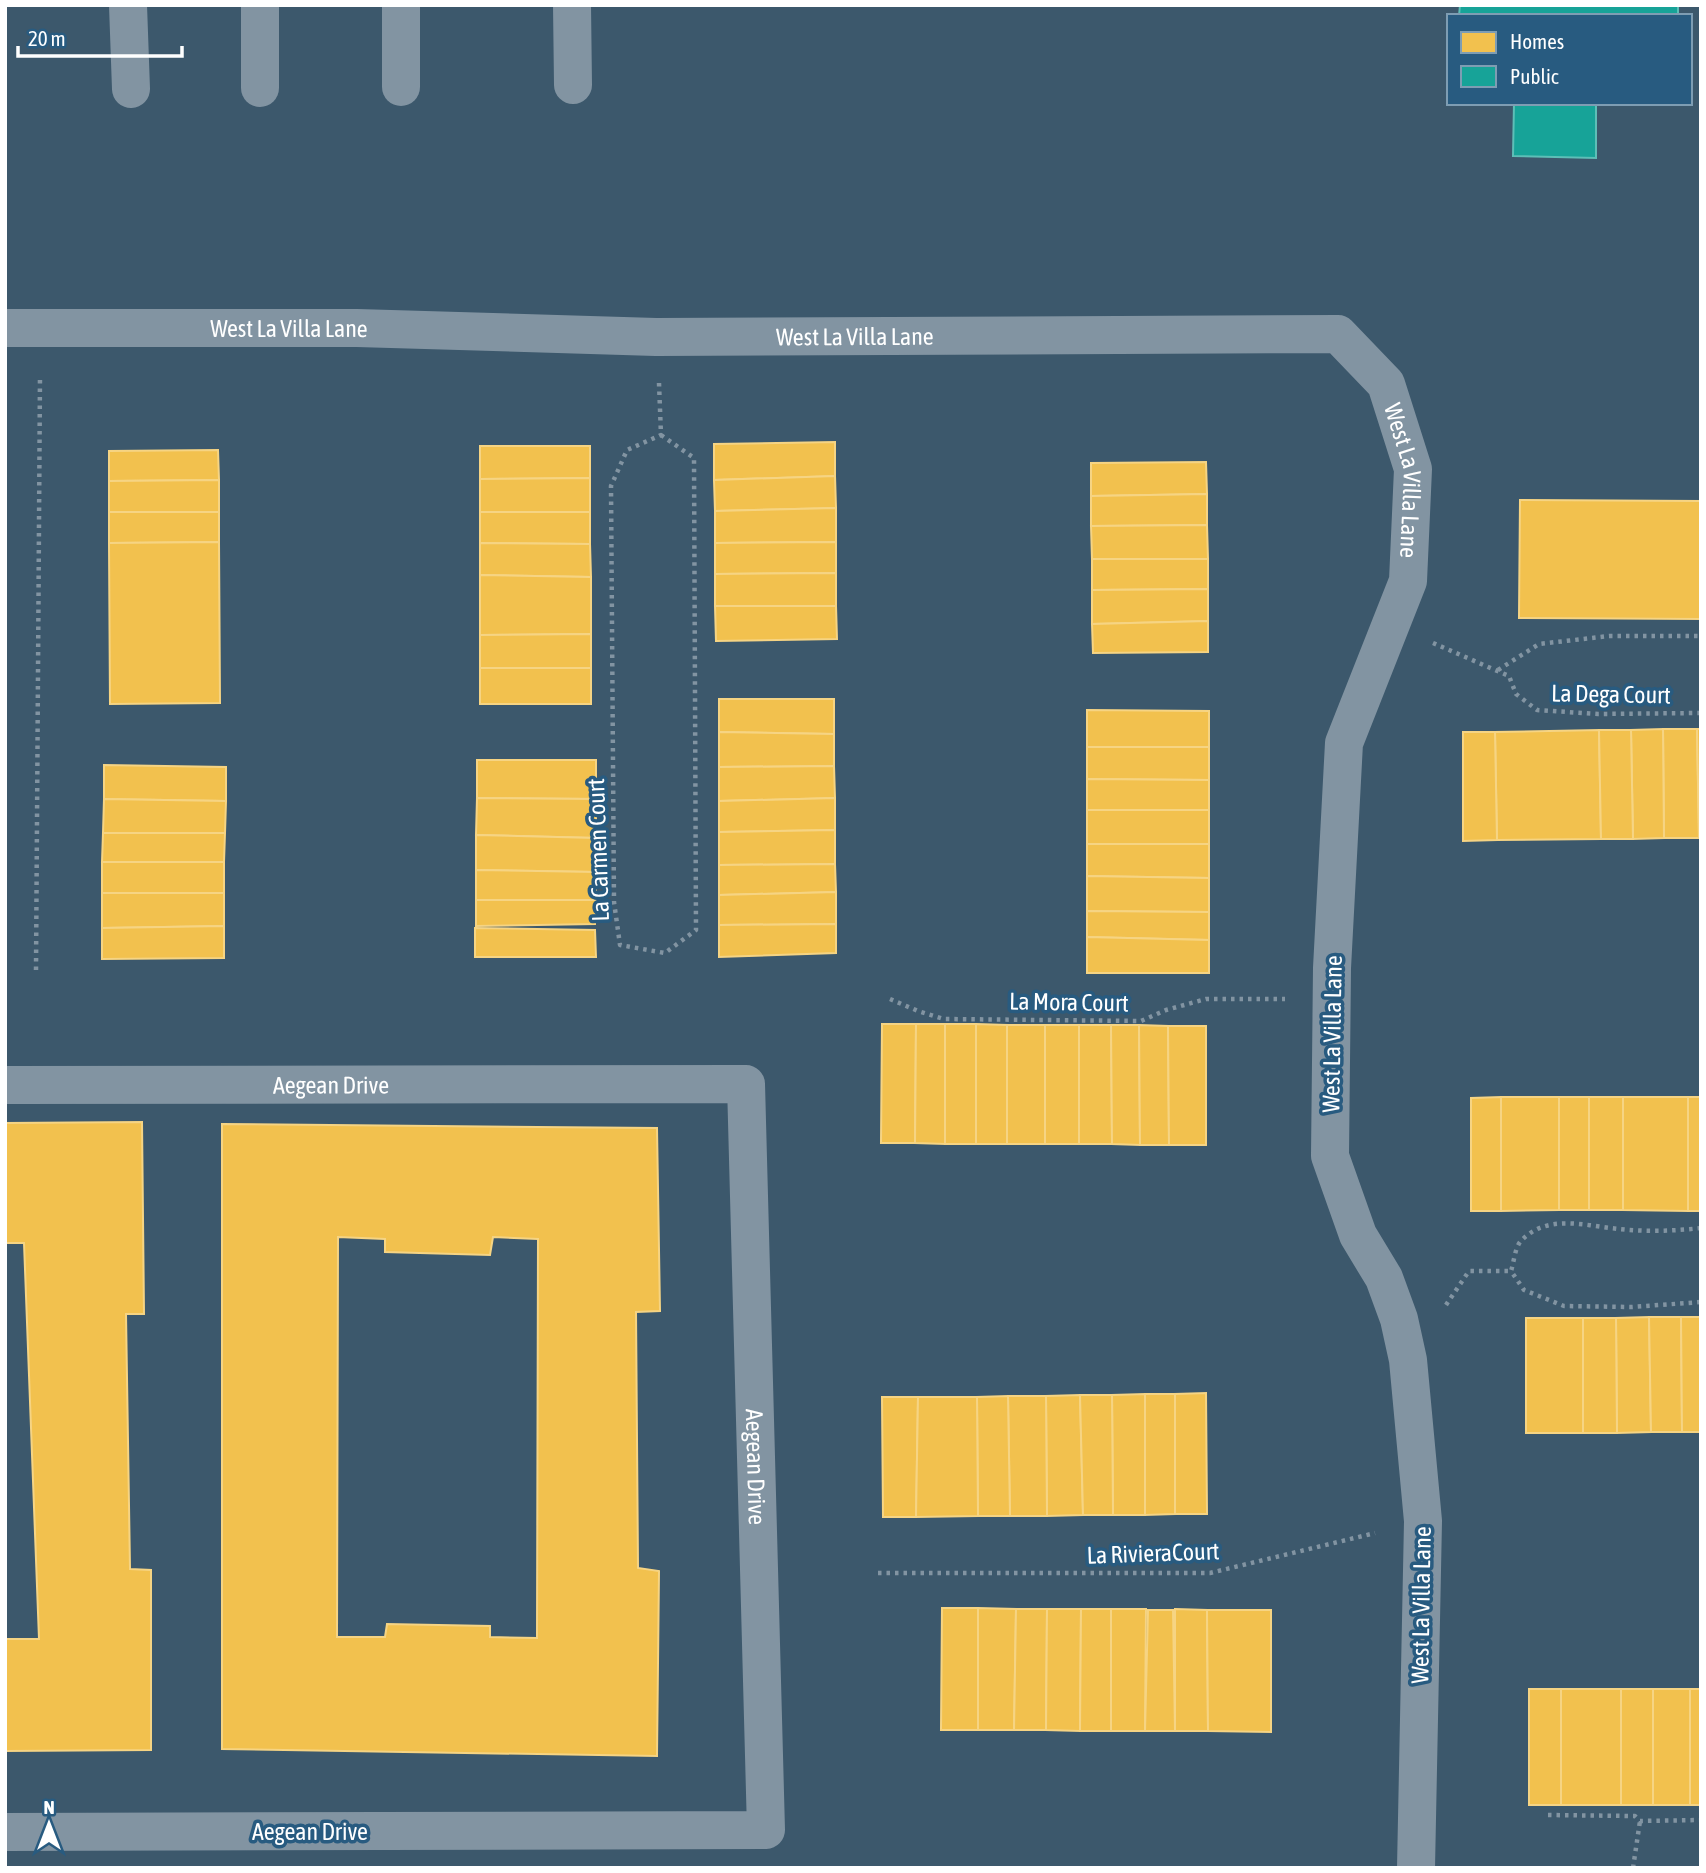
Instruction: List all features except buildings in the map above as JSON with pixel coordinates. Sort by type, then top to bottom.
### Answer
[{"type":"street","points":[[128,5],[131,89]]},
{"type":"street","points":[[260,5],[260,88]]},
{"type":"street","points":[[401,5],[401,87]]},
{"type":"street","points":[[572,5],[573,85]]},
{"type":"street","name":"West La Villa Lane","points":[[23,328],[357,328],[656,337],[1338,334],[1386,384],[1413,469],[1408,581],[1344,743],[1331,1000],[1330,1156],[1358,1235],[1384,1278],[1399,1319],[1408,1360],[1423,1521],[1416,1868]]},
{"type":"street","name":"Aegean Drive","points":[[5,1085],[746,1084],[766,1830],[5,1832]]},
{"type":"path","points":[[23,328],[36,970]]},
{"type":"path","name":"La Carmen Court","points":[[661,435],[694,458],[696,930],[665,953],[620,945],[614,888],[611,486],[627,450],[661,435]]},
{"type":"path","name":"La Dega Court","points":[[1390,625],[1509,676],[1516,694],[1537,710],[1598,714],[1701,713]]},
{"type":"path","name":"La Dega Court","points":[[1498,670],[1539,644],[1609,636],[1701,636]]},
{"type":"path","name":"La Mora Court","points":[[891,999],[918,1012],[944,1019],[1141,1021],[1166,1010],[1206,999],[1331,1000]]},
{"type":"path","points":[[1701,1228],[1674,1231],[1620,1229],[1577,1223],[1541,1226],[1519,1242],[1511,1271],[1524,1290],[1564,1306],[1632,1307],[1701,1302]]},
{"type":"path","points":[[1408,1360],[1469,1271],[1511,1271]]},
{"type":"path","name":"La RivieraCourt","points":[[878,1573],[1210,1573],[1423,1521]]},
{"type":"path","points":[[1548,1815],[1635,1816],[1640,1821],[1701,1820]]},
{"type":"path","points":[[1633,1868],[1640,1821]]}]
